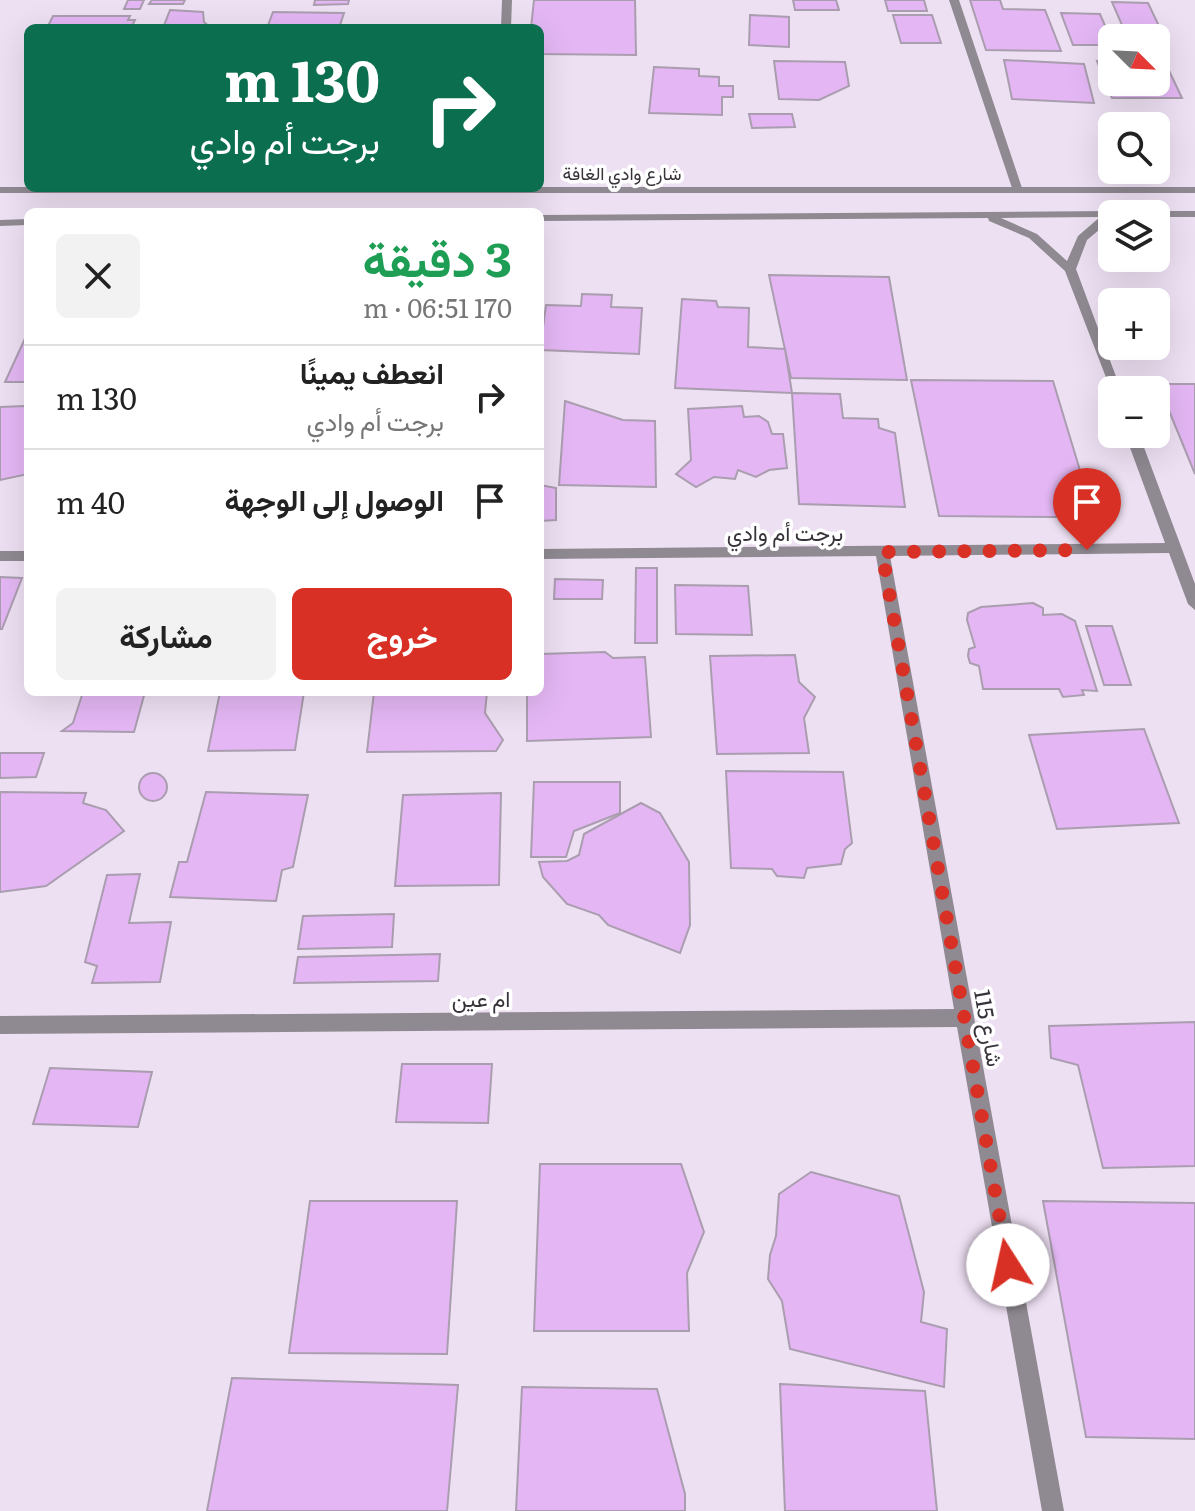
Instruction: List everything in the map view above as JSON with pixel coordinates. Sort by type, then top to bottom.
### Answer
[{"type":"street","points":[[506,24],[507,0]]},
{"type":"street","points":[[954,0],[1018,191]]},
{"type":"street","points":[[544,183],[561,190]]},
{"type":"street","name":"شارع وادي الغافة","points":[[0,190],[24,190]]},
{"type":"street","name":"شارع وادي الغافة","points":[[544,190],[1195,190]]},
{"type":"street","points":[[544,218],[1098,214]]},
{"type":"street","points":[[1170,214],[1195,214]]},
{"type":"street","points":[[980,215],[1033,236],[1070,269],[1110,376]]},
{"type":"street","points":[[0,223],[24,222]]},
{"type":"street","points":[[1070,269],[1082,238],[1098,225]]},
{"type":"street","points":[[1137,448],[1195,604]]},
{"type":"street","name":"برجت أم وادي","points":[[544,554],[1174,548]]},
{"type":"street","name":"شارع 115","points":[[882,552],[1053,1511]]},
{"type":"street","points":[[0,556],[24,556]]},
{"type":"street","name":"ام عين","points":[[0,1025],[963,1018]]},
{"type":"building","points":[[128,0],[144,0],[140,9],[124,9]]},
{"type":"building","points":[[152,0],[185,0],[183,4],[149,4]]},
{"type":"building","points":[[315,0],[349,0],[348,4],[314,5]]},
{"type":"building","points":[[534,0],[635,0],[636,55],[544,54],[544,24],[531,24]]},
{"type":"building","points":[[793,0],[836,0],[839,10],[795,10]]},
{"type":"building","points":[[885,0],[924,0],[927,11],[888,11]]},
{"type":"building","points":[[970,0],[1000,0],[1003,9],[1045,10],[1061,51],[986,50]]},
{"type":"building","points":[[1112,2],[1148,3],[1158,24],[1122,24]]},
{"type":"building","points":[[170,10],[203,12],[206,24],[165,24]]},
{"type":"building","points":[[273,12],[344,13],[340,24],[268,24]]},
{"type":"building","points":[[1061,13],[1100,14],[1104,24],[1098,24],[1098,45],[1073,45]]},
{"type":"building","points":[[750,15],[789,17],[789,47],[749,45]]},
{"type":"building","points":[[893,15],[932,15],[941,43],[901,43]]},
{"type":"building","points":[[53,16],[130,16],[128,20],[135,20],[133,24],[49,24]]},
{"type":"building","points":[[1004,60],[1084,64],[1094,103],[1012,99]]},
{"type":"building","points":[[774,61],[845,62],[849,86],[819,100],[779,99]]},
{"type":"building","points":[[654,67],[699,69],[699,76],[719,77],[719,86],[733,86],[733,97],[722,97],[722,115],[649,113]]},
{"type":"building","points":[[1170,73],[1182,98],[1112,98],[1170,96]]},
{"type":"building","points":[[749,114],[792,114],[795,127],[752,128]]},
{"type":"building","points":[[769,275],[889,277],[907,380],[791,378]]},
{"type":"building","points":[[582,294],[612,295],[611,307],[642,308],[639,354],[544,350],[546,305],[581,306]]},
{"type":"building","points":[[682,299],[716,301],[718,307],[749,308],[748,347],[785,349],[792,393],[675,388]]},
{"type":"building","points":[[24,341],[24,382],[5,382]]},
{"type":"building","points":[[911,380],[1053,381],[1082,477],[1056,517],[939,516]]},
{"type":"building","points":[[1170,384],[1195,384],[1195,474],[1170,413]]},
{"type":"building","points":[[792,393],[840,394],[843,418],[878,419],[879,428],[895,433],[905,507],[799,504]]},
{"type":"building","points":[[565,401],[623,420],[655,421],[656,487],[559,485]]},
{"type":"building","points":[[24,406],[24,475],[0,480],[0,407]]},
{"type":"building","points":[[742,406],[744,417],[759,416],[768,422],[772,434],[783,434],[787,468],[769,470],[756,477],[738,470],[735,479],[714,477],[696,487],[676,474],[691,460],[688,409]]},
{"type":"building","points":[[544,486],[556,488],[556,520],[544,521]]},
{"type":"building","points":[[636,568],[657,568],[657,643],[635,643]]},
{"type":"building","points":[[0,577],[22,578],[2,629],[0,629]]},
{"type":"building","points":[[555,579],[603,580],[602,599],[554,599]]},
{"type":"building","points":[[675,585],[748,586],[752,635],[676,634]]},
{"type":"building","points":[[1033,603],[1043,608],[1043,615],[1062,614],[1075,621],[1097,691],[1082,690],[1084,695],[1063,697],[1059,689],[983,689],[979,666],[970,663],[968,656],[969,649],[975,647],[968,613],[981,607]]},
{"type":"building","points":[[1086,626],[1112,626],[1131,685],[1104,685]]},
{"type":"building","points":[[605,652],[613,658],[645,657],[651,737],[527,741],[527,696],[544,696],[544,654]]},
{"type":"building","points":[[795,655],[799,682],[815,697],[804,718],[809,753],[717,754],[710,656]]},
{"type":"building","points":[[82,696],[144,696],[134,732],[62,731],[73,723]]},
{"type":"building","points":[[219,696],[303,696],[295,750],[208,751]]},
{"type":"building","points":[[374,696],[487,696],[485,713],[503,740],[496,751],[367,752]]},
{"type":"building","points":[[1144,729],[1179,823],[1057,829],[1029,735]]},
{"type":"building","points":[[0,753],[44,753],[36,777],[0,778]]},
{"type":"building","points":[[726,771],[843,772],[852,843],[845,849],[841,864],[807,868],[804,878],[777,876],[772,869],[731,868]]},
{"type":"building","points":[[153,773],[163,777],[167,787],[163,797],[153,801],[143,797],[139,787],[143,777]]},
{"type":"building","points":[[534,782],[620,782],[620,813],[574,831],[566,857],[531,857]]},
{"type":"building","points":[[0,792],[86,793],[83,803],[106,810],[124,831],[46,886],[0,892]]},
{"type":"building","points":[[206,792],[308,795],[293,867],[282,870],[276,901],[170,897],[179,862],[187,862]]},
{"type":"building","points":[[501,793],[499,885],[395,886],[403,795]]},
{"type":"building","points":[[641,803],[660,813],[689,862],[690,925],[680,953],[608,925],[599,915],[567,904],[543,877],[539,862],[567,861],[579,855],[584,834]]},
{"type":"building","points":[[140,874],[129,923],[171,922],[160,982],[92,983],[97,966],[85,962],[107,875]]},
{"type":"building","points":[[394,914],[392,947],[298,949],[303,916]]},
{"type":"building","points":[[440,954],[438,981],[294,983],[298,957]]},
{"type":"building","points":[[1195,1022],[1195,1166],[1103,1168],[1078,1065],[1051,1058],[1049,1026]]},
{"type":"building","points":[[402,1064],[492,1064],[488,1123],[396,1122]]},
{"type":"building","points":[[50,1068],[152,1072],[138,1127],[33,1124]]},
{"type":"building","points":[[540,1164],[681,1164],[704,1232],[687,1273],[689,1331],[534,1331]]},
{"type":"building","points":[[811,1172],[899,1196],[924,1292],[921,1322],[947,1329],[944,1387],[790,1349],[782,1301],[768,1279],[770,1255],[776,1236],[779,1194]]},
{"type":"building","points":[[310,1201],[457,1201],[447,1354],[289,1353]]},
{"type":"building","points":[[1043,1201],[1195,1203],[1195,1439],[1086,1437]]},
{"type":"building","points":[[232,1378],[458,1385],[447,1511],[207,1511]]},
{"type":"building","points":[[780,1384],[925,1391],[937,1511],[785,1511]]},
{"type":"building","points":[[522,1387],[657,1389],[685,1494],[685,1511],[516,1511]]},
{"type":"route","points":[[1008,1265],[882,552],[1087,550]]}]
